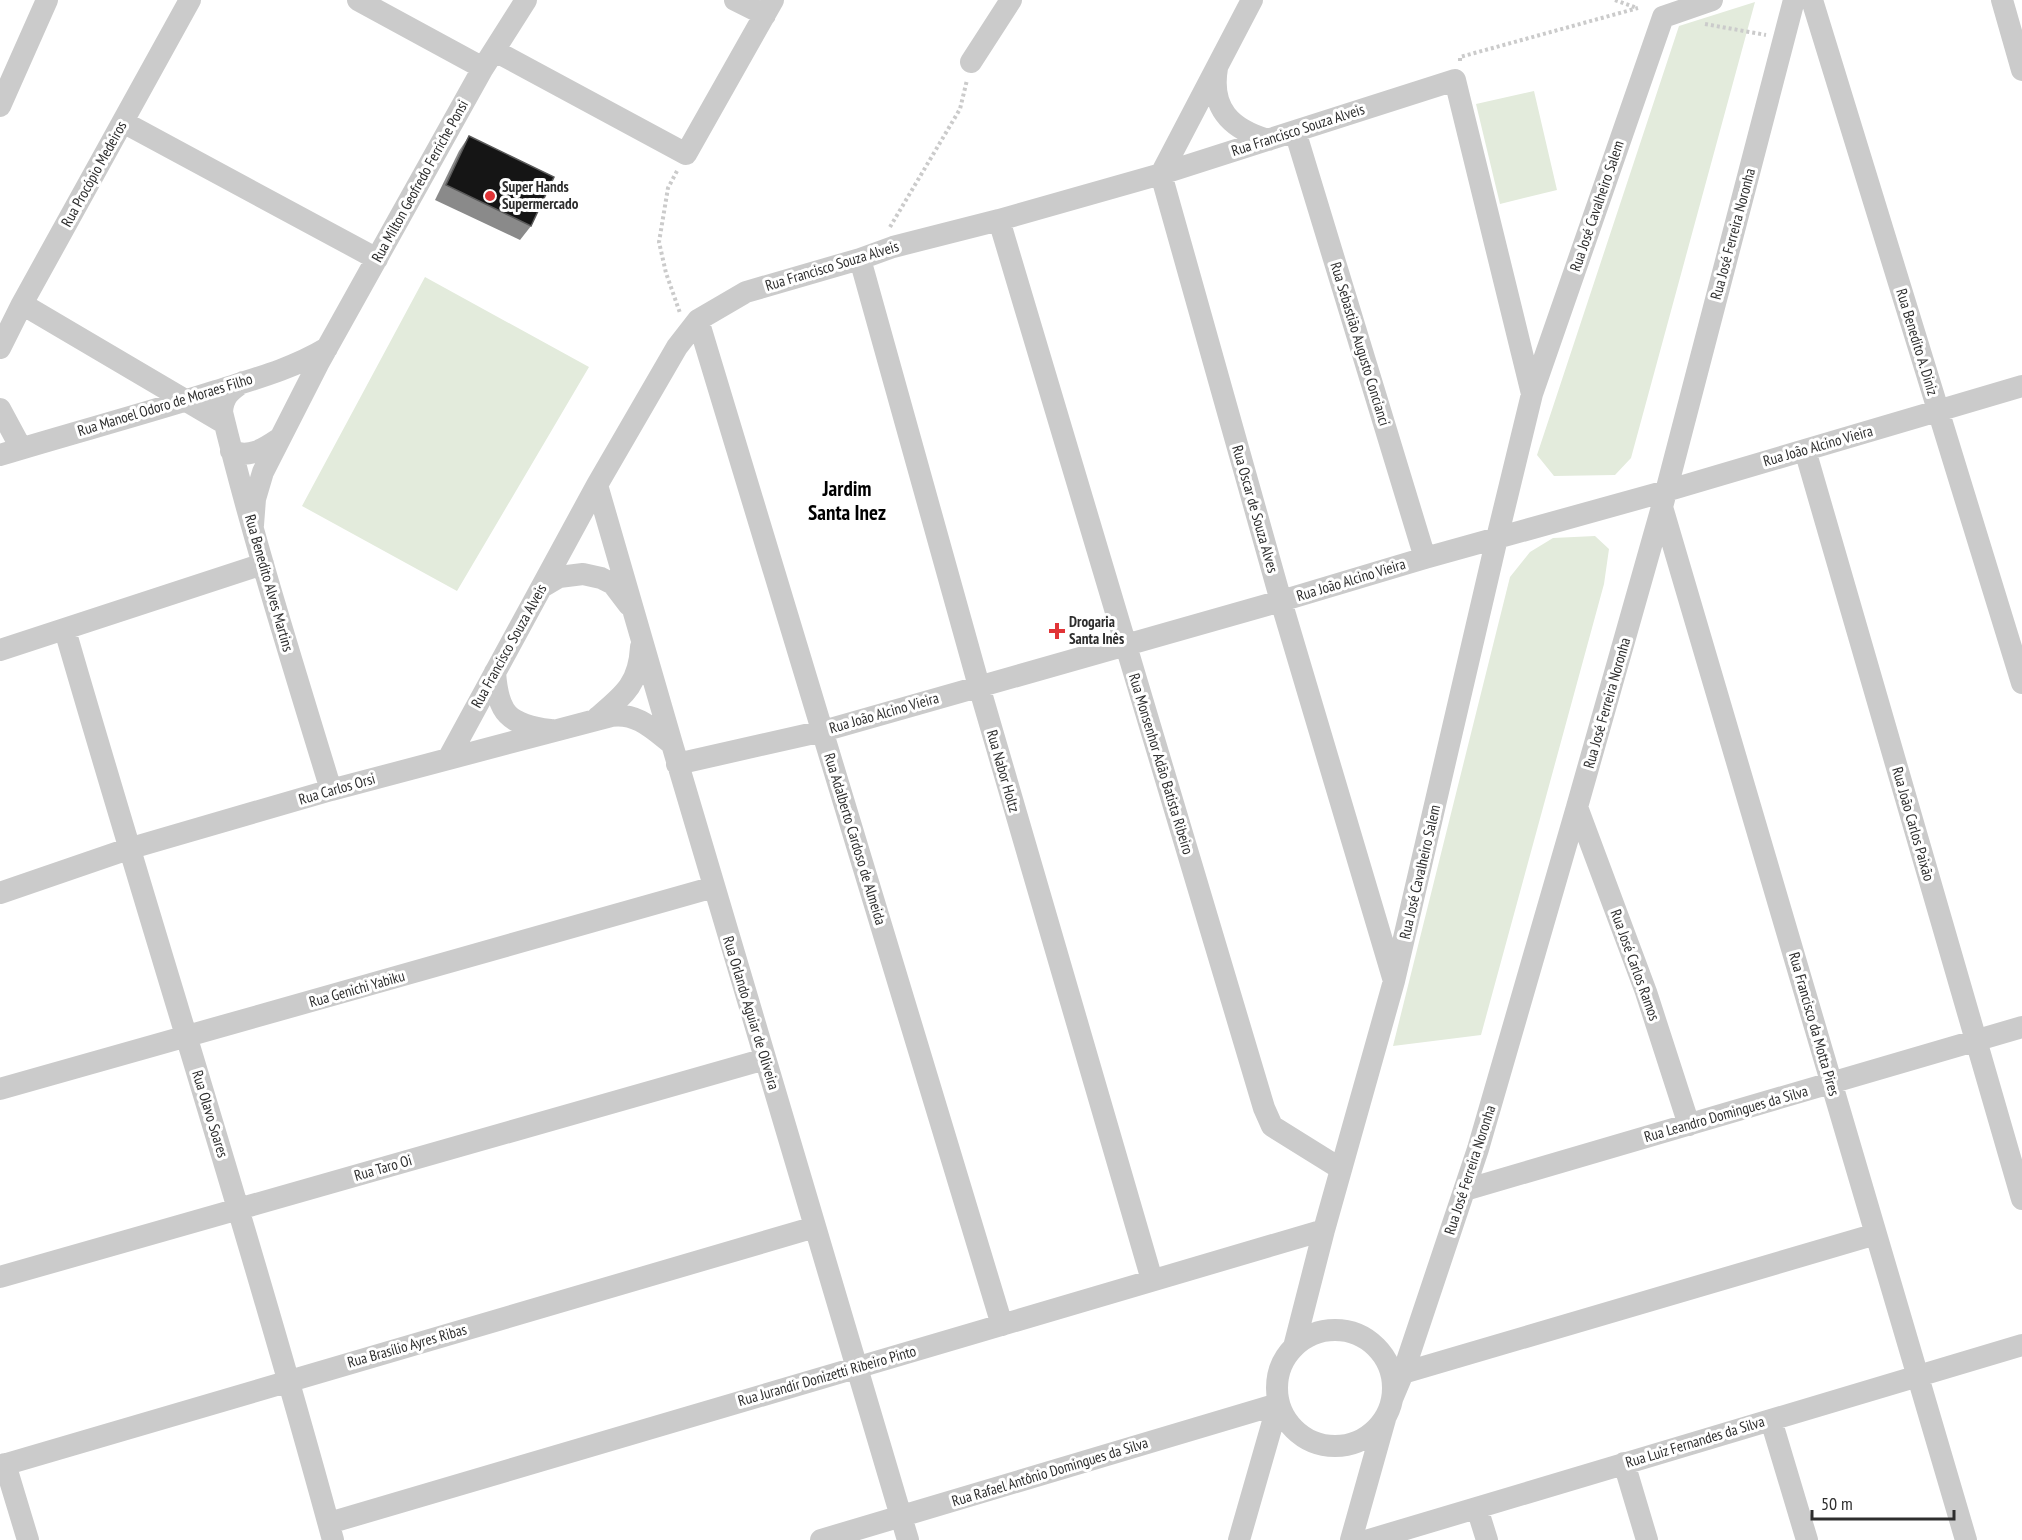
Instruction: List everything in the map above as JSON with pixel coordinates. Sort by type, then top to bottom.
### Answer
[{"type":"street","points":[[0,106],[7,75],[47,0]]},
{"type":"street","name":"Rua Procópio Medeiros","points":[[0,348],[190,0]]},
{"type":"street","points":[[358,0],[686,154],[769,7],[735,0]]},
{"type":"street","name":"Rua Milton Geofredo Ferriche Ponsi","points":[[253,525],[255,499],[263,472],[317,365],[489,60],[526,0]]},
{"type":"street","points":[[971,62],[1011,0]]},
{"type":"street","points":[[1161,174],[1252,0]]},
{"type":"street","name":"Rua José Cavalheiro Salem","points":[[1294,1347],[1324,1230],[1395,981],[1532,394],[1663,17],[1712,0]]},
{"type":"street","name":"Rua José Ferreira Noronha","points":[[1351,1540],[1389,1407],[1403,1373],[1465,1190],[1510,1041],[1664,499],[1794,0]]},
{"type":"street","name":"Rua Benedito A. Diniz","points":[[1812,0],[2022,683]]},
{"type":"street","points":[[2002,0],[2022,70]]},
{"type":"street","points":[[1217,67],[1214,85],[1220,107],[1233,125],[1249,134],[1268,140]]},
{"type":"street","name":"Rua José Cavalheiro Salem","points":[[1455,80],[1532,394]]},
{"type":"street","name":"Rua Francisco Souza Alveis","points":[[448,759],[597,484],[693,326],[746,292],[893,247],[999,220],[1161,174],[1455,80]]},
{"type":"street","points":[[123,122],[377,259]]},
{"type":"street","name":"Rua Sebastião Augusto Concianci","points":[[1295,131],[1425,558]]},
{"type":"street","name":"Rua Oscar de Souza Alves","points":[[1161,174],[1281,601],[1395,981]]},
{"type":"street","name":"Rua Monsenhor Adão Batista Ribeiro","points":[[999,220],[1264,1108],[1272,1125],[1341,1169]]},
{"type":"street","name":"Rua Nabor Holtz","points":[[869,256],[979,687],[1152,1280]]},
{"type":"street","points":[[22,304],[224,423]]},
{"type":"street","name":"Rua Adalberto Cardoso de Almeida","points":[[693,326],[822,731],[1002,1325]]},
{"type":"street","name":"Rua Manoel Odoro de Moraes Filho","points":[[10,451],[185,401],[309,359],[317,365]]},
{"type":"street","points":[[288,367],[298,367],[304,371],[317,365]]},
{"type":"street","name":"Rua Benedito Alves Martins","points":[[243,382],[228,392],[223,401],[224,423],[263,564],[331,790]]},
{"type":"street","name":"Rua João Alcino Vieira","points":[[675,754],[822,731],[1497,538],[1664,499],[1805,450],[2022,386]]},
{"type":"street","points":[[0,409],[10,451]]},
{"type":"street","points":[[231,451],[238,454],[255,452],[280,438]]},
{"type":"street","name":"Rua João Carlos Paixão","points":[[1805,450],[2022,1198]]},
{"type":"street","name":"Rua Orlando Aguiar de Oliveira","points":[[597,484],[908,1540]]},
{"type":"street","name":"Rua Francisco da Motta Pires","points":[[1664,499],[1966,1540]]},
{"type":"street","points":[[0,650],[263,564]]},
{"type":"street","points":[[542,587],[559,577],[583,574],[601,578],[613,584],[634,611]]},
{"type":"street","name":"Rua Olavo Soares","points":[[65,630],[128,849],[290,1381],[331,1532]]},
{"type":"street","points":[[595,720],[626,693],[640,661],[642,640]]},
{"type":"street","points":[[495,672],[496,690],[506,714],[519,722],[538,728],[556,730]]},
{"type":"street","name":"Rua Carlos Orsi","points":[[0,893],[128,849],[331,790],[622,714],[632,716],[675,754]]},
{"type":"street","name":"Rua José Carlos Ramos","points":[[1577,807],[1646,992],[1689,1125]]},
{"type":"street","name":"Rua Genichi Yabiku","points":[[0,1089],[714,887]]},
{"type":"street","name":"Rua Leandro Domingues da Silva","points":[[1465,1190],[2022,1027]]},
{"type":"street","name":"Rua Taro Oi","points":[[0,1277],[765,1059]]},
{"type":"street","name":"Rua Brasílio Ayres Ribas","points":[[3,1465],[815,1227]]},
{"type":"street","name":"Rua Jurandir Donizetti Ribeiro Pinto","points":[[331,1532],[856,1368],[1324,1230]]},
{"type":"street","points":[[1403,1373],[1876,1234]]},
{"type":"street","points":[[1336,1330],[1357,1335],[1376,1347],[1392,1376],[1389,1407],[1377,1428],[1348,1445],[1326,1446],[1304,1438],[1287,1422],[1278,1404],[1276,1389],[1281,1366],[1294,1347],[1313,1334],[1324,1331],[1336,1330]]},
{"type":"street","name":"Rua Luiz Fernandes da Silva","points":[[1369,1540],[2022,1345]]},
{"type":"street","points":[[1239,1540],[1278,1404]]},
{"type":"street","name":"Rua Rafael Antônio Domingues da Silva","points":[[821,1540],[1278,1404]]},
{"type":"street","points":[[1771,1420],[1807,1540]]},
{"type":"street","points":[[1624,1464],[1647,1540]]},
{"type":"street","points":[[3,1465],[27,1540]]},
{"type":"street","points":[[1477,1508],[1487,1540]]},
{"type":"path","points":[[1455,80],[1460,57],[1638,8]]},
{"type":"path","points":[[869,256],[931,160],[960,109],[971,62]]},
{"type":"path","points":[[686,154],[668,188],[659,242],[666,273],[693,326]]},
{"type":"green space","points":[[1755,2],[1631,458],[1615,475],[1554,476],[1537,455],[1679,26]]},
{"type":"green space","points":[[1534,91],[1557,190],[1500,204],[1476,104]]},
{"type":"green space","points":[[425,277],[589,367],[457,591],[302,506]]},
{"type":"green space","points":[[1595,536],[1609,549],[1604,584],[1481,1035],[1393,1046],[1510,577],[1530,552],[1553,538]]},
{"type":"building","name":"Super Hands Supermercado","points":[[469,136],[554,177],[531,226],[446,185]]},
{"type":"place","name":"Super Hands Supermercado","points":[[490,196]]},
{"type":"place","name":"Drogaria Santa Inês","points":[[1057,631]]},
{"type":"district","name":"Jardim Santa Inez","points":[[847,501]]}]
